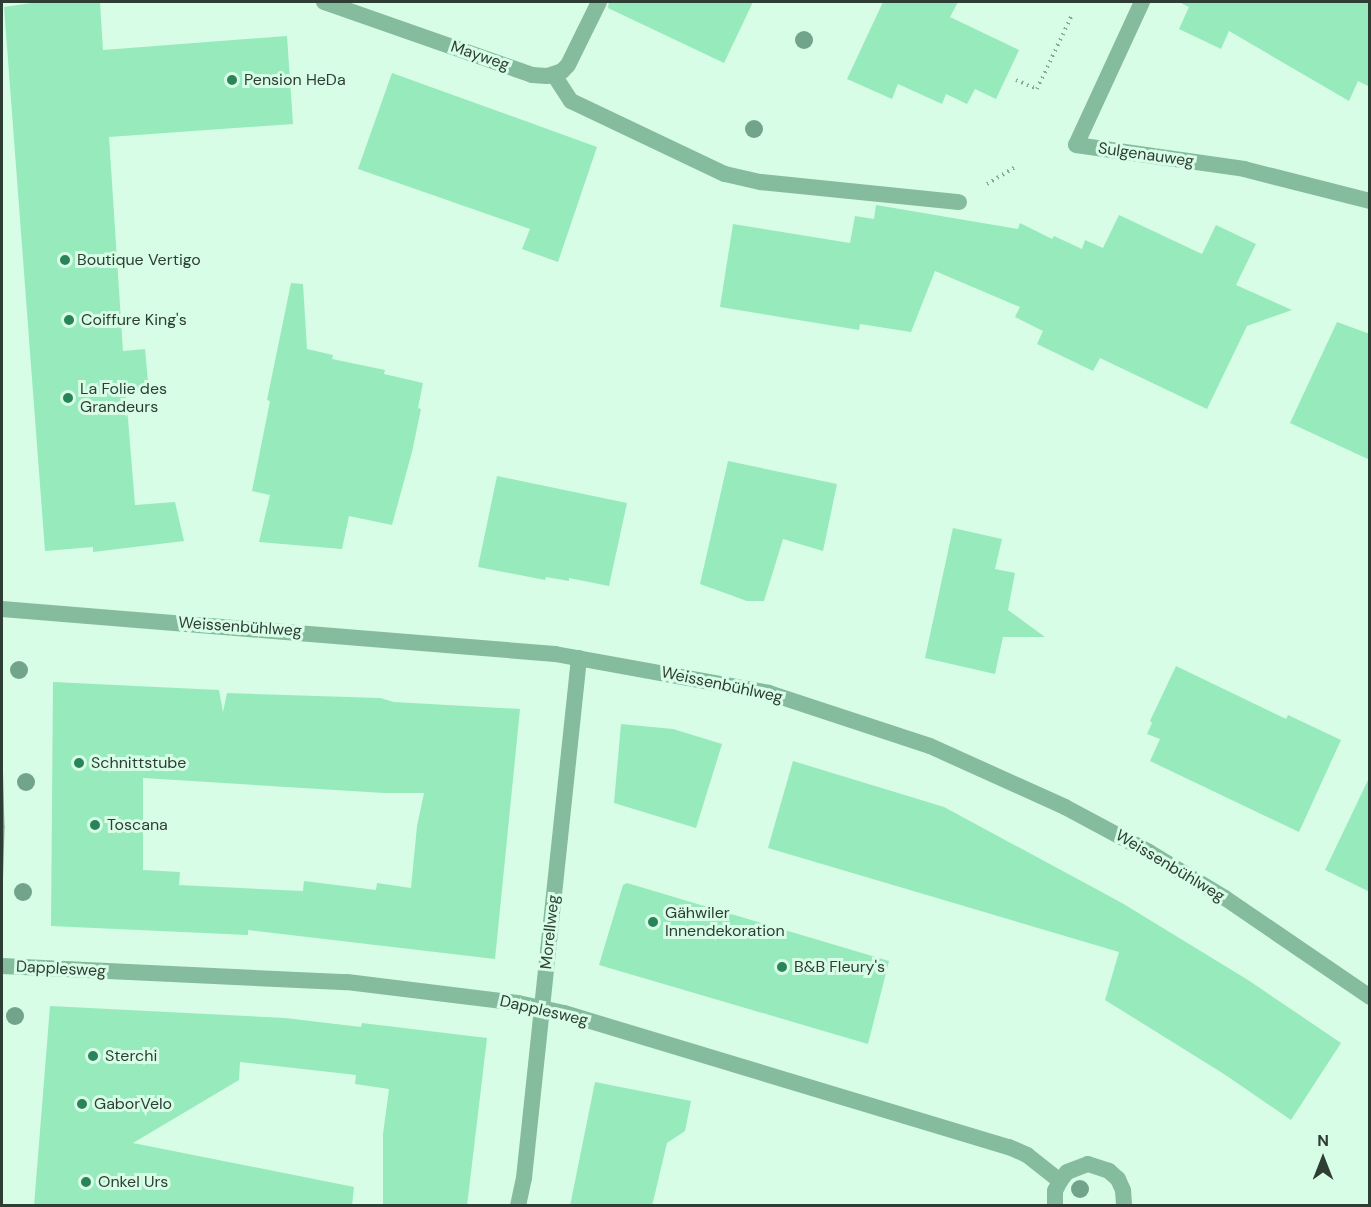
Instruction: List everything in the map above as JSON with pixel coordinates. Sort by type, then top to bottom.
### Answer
[{"type":"street","name":"Mayweg","points":[[324,2],[532,75],[554,75]]},
{"type":"street","points":[[599,2],[568,65],[554,75],[571,101],[725,174],[761,182],[959,202]]},
{"type":"street","name":"Sulgenauweg","points":[[1142,2],[1076,145],[1244,169],[1370,201]]},
{"type":"street","name":"Weissenbühlweg","points":[[2,609],[438,642],[579,658],[769,693],[883,729],[961,759],[1065,807],[1149,852],[1225,898],[1370,997]]},
{"type":"street","name":"Morellweg","points":[[518,1206],[542,1008],[579,658]]},
{"type":"street","name":"Dapplesweg","points":[[2,966],[347,982],[542,1008],[1009,1146],[1027,1155],[1060,1181]]},
{"type":"street","points":[[1055,1206],[1055,1191],[1067,1172],[1088,1164],[1099,1166],[1118,1179],[1123,1190],[1124,1206]]},
{"type":"path","points":[[1016,80],[1037,89],[1071,17]]},
{"type":"building","points":[[38,2],[100,2],[103,50],[287,36],[293,124],[109,137],[123,351],[145,349],[149,392],[126,394],[135,505],[175,502],[184,541],[93,552],[93,547],[45,551],[4,7]]},
{"type":"building","points":[[609,2],[753,2],[724,63],[608,8]]},
{"type":"building","points":[[883,2],[958,2],[950,17],[1019,50],[996,99],[975,89],[967,104],[946,94],[942,104],[898,84],[892,99],[847,79]]},
{"type":"building","points":[[1179,2],[1370,2],[1370,87],[1358,81],[1349,101],[1229,31],[1221,49],[1179,29],[1189,7]]},
{"type":"building","points":[[392,73],[597,147],[558,262],[522,249],[530,229],[358,169]]},
{"type":"building","points":[[876,205],[1018,229],[1020,223],[1052,239],[1054,236],[1082,249],[1085,240],[1103,248],[1119,215],[1202,254],[1216,225],[1256,244],[1236,285],[1292,310],[1247,326],[1207,409],[1100,358],[1093,371],[1037,344],[1043,331],[1015,317],[1020,307],[935,271],[911,332],[860,324],[859,330],[720,307],[733,224],[850,243],[855,216],[874,219]]},
{"type":"building","points":[[291,283],[303,284],[307,349],[333,355],[332,359],[385,370],[384,374],[423,383],[418,408],[421,409],[412,452],[392,525],[349,516],[342,549],[259,542],[270,495],[252,491],[270,401],[267,400]]},
{"type":"building","points":[[1337,322],[1370,334],[1370,460],[1290,423]]},
{"type":"building","points":[[728,461],[837,484],[823,551],[783,539],[764,601],[747,601],[700,584]]},
{"type":"building","points":[[497,476],[627,503],[609,586],[569,578],[569,581],[546,577],[545,580],[478,567]]},
{"type":"building","points":[[953,528],[1002,539],[995,569],[1015,573],[1008,610],[1045,637],[1003,637],[995,674],[925,658]]},
{"type":"building","points":[[1176,666],[1286,719],[1288,715],[1341,740],[1299,832],[1150,761],[1160,739],[1147,734],[1152,723],[1150,721]]},
{"type":"building","points":[[53,682],[219,690],[223,712],[227,693],[380,698],[394,702],[520,709],[495,959],[248,930],[248,935],[51,926]],"holes":[[[143,778],[384,793],[424,793],[417,826],[411,888],[377,883],[376,890],[304,881],[303,891],[179,885],[180,872],[143,870]]]},
{"type":"building","points":[[621,724],[673,729],[722,744],[696,828],[614,803]]},
{"type":"building","points":[[793,761],[944,807],[1122,903],[1248,980],[1341,1043],[1291,1120],[1224,1074],[1105,1000],[1119,952],[768,848]]},
{"type":"building","points":[[1370,776],[1370,892],[1325,870]]},
{"type":"building","points":[[627,883],[889,961],[868,1044],[599,965],[623,885]]},
{"type":"building","points":[[50,1006],[285,1018],[361,1027],[362,1023],[487,1038],[467,1206],[383,1206],[383,1134],[389,1089],[355,1084],[356,1075],[240,1062],[239,1080],[133,1143],[354,1187],[352,1206],[34,1206]]},
{"type":"building","points":[[595,1082],[691,1101],[685,1131],[667,1143],[652,1206],[570,1206]]},
{"type":"tram line","points":[[2,753],[4,827],[2,898]]},
{"type":"place","name":"Pension HeDa","points":[[232,80]]},
{"type":"place","name":"Boutique Vertigo","points":[[65,260]]},
{"type":"place","name":"Coiffure King's","points":[[69,320]]},
{"type":"place","name":"La Folie des Grandeurs","points":[[68,398]]},
{"type":"place","name":"Schnittstube","points":[[79,763]]},
{"type":"place","name":"Toscana","points":[[95,825]]},
{"type":"place","name":"Gähwiler Innendekoration","points":[[653,922]]},
{"type":"place","name":"B&B Fleury's","points":[[782,967]]},
{"type":"place","name":"Sterchi","points":[[93,1056]]},
{"type":"place","name":"GaborVelo","points":[[82,1104]]},
{"type":"place","name":"Onkel Urs","points":[[86,1182]]}]
